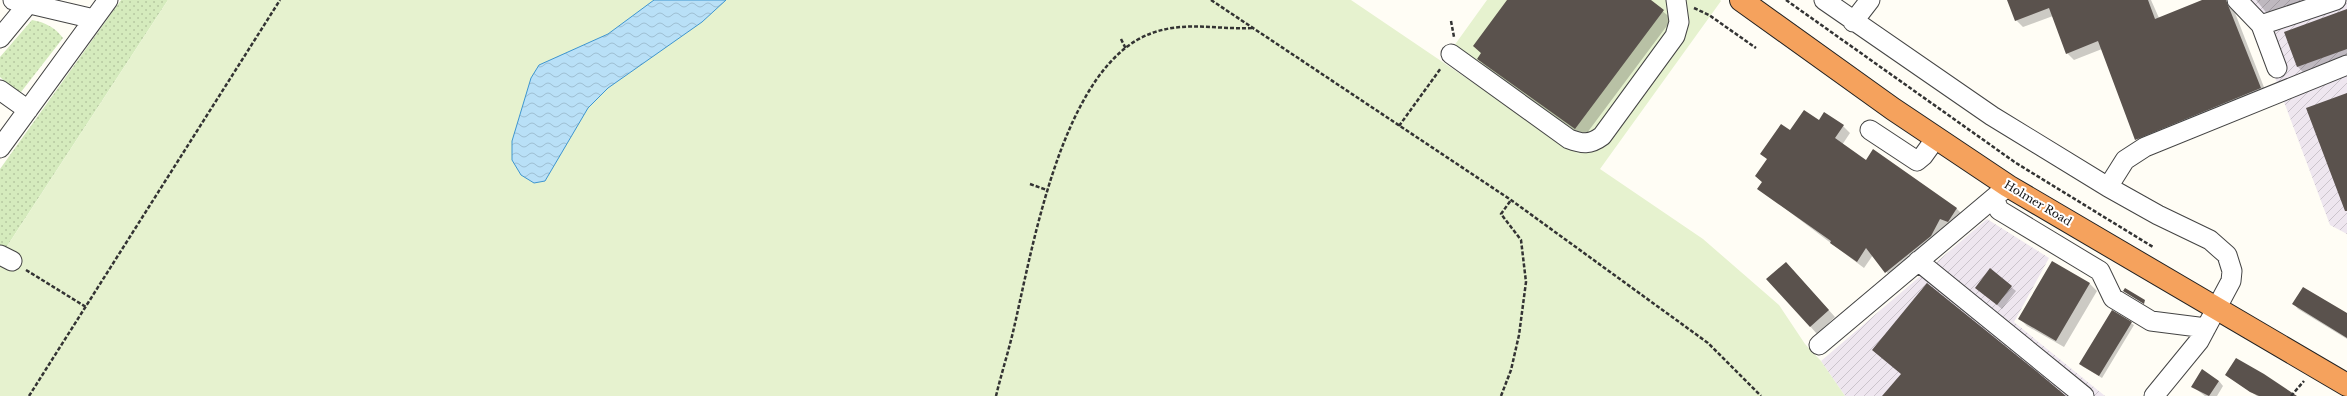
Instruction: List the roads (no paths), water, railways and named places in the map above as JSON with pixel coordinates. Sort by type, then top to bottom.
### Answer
[{"type":"highway","name":"Holmer Road","points":[[1741,0],[1936,138],[2001,192],[2215,308],[2347,385]]},
{"type":"street","points":[[0,148],[108,0]]},
{"type":"street","points":[[1824,0],[1853,22],[1992,116],[2108,188],[2158,215],[2210,240],[2227,255],[2232,270],[2230,281],[2206,328],[2199,341],[2154,396]]},
{"type":"street","points":[[1853,22],[1870,0]]},
{"type":"street","points":[[2237,0],[2261,25],[2277,68]]},
{"type":"street","points":[[2261,25],[2336,0]]},
{"type":"street","points":[[0,38],[20,2],[94,19]]},
{"type":"street","points":[[1451,54],[1569,140],[1582,144],[1594,143],[1602,136],[1675,36],[1679,22],[1676,3]]},
{"type":"street","points":[[2108,188],[2125,160],[2145,147],[2347,65]]},
{"type":"street","points":[[0,90],[28,110]]},
{"type":"street","points":[[1870,130],[1917,161],[1924,156],[1936,138]]},
{"type":"street","points":[[1819,345],[2001,192]]},
{"type":"street","points":[[2001,192],[1999,210],[2100,271],[2113,298],[2151,320],[2206,328]]},
{"type":"street","points":[[1918,261],[2084,396]]},
{"type":"water","points":[[654,0],[726,0],[702,22],[608,88],[588,108],[545,181],[534,183],[521,175],[512,160],[512,141],[531,78],[539,65],[608,34]]}]
